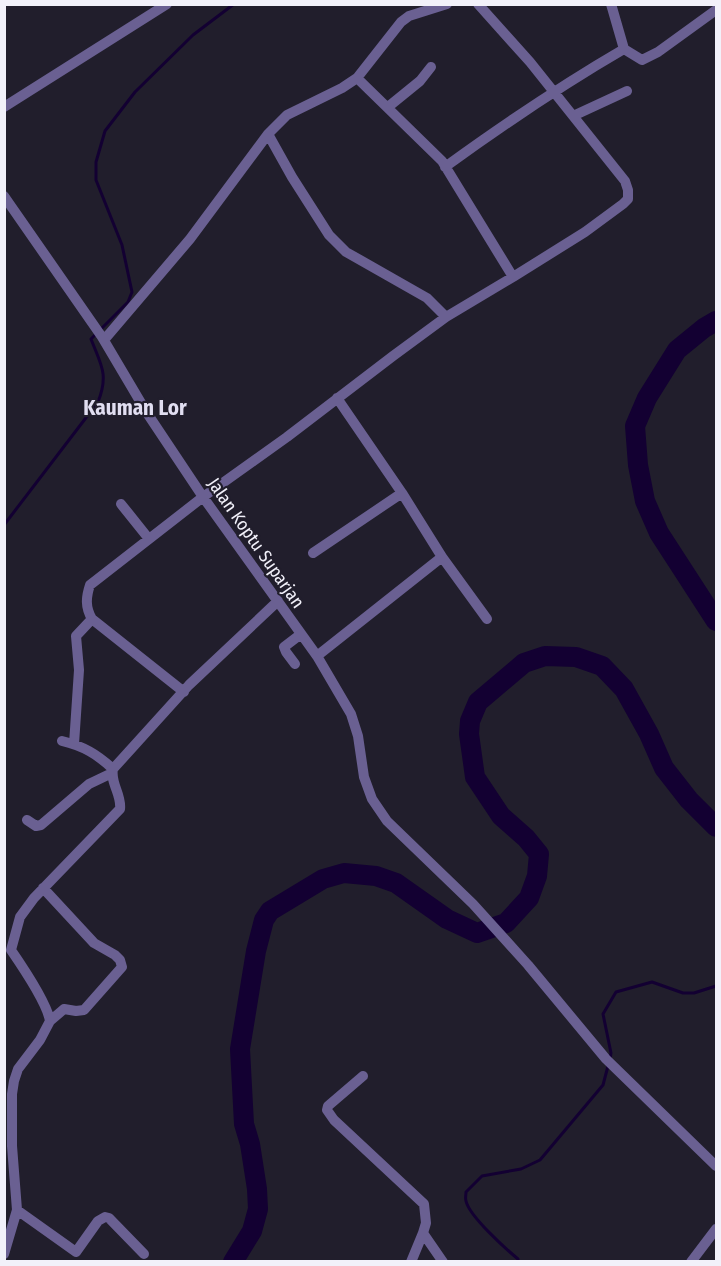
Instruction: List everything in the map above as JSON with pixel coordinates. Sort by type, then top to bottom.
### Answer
[{"type":"street","points":[[4,107],[167,4]]},
{"type":"street","points":[[103,339],[190,239],[268,134],[287,115],[342,88],[357,78],[408,16],[447,4]]},
{"type":"street","points":[[184,692],[92,619],[87,610],[87,594],[90,585],[203,497],[446,317],[585,232],[628,199],[625,181],[555,92],[478,4]]},
{"type":"street","points":[[611,4],[624,49],[642,60],[658,52],[717,10]]},
{"type":"street","points":[[445,167],[555,92],[624,49]]},
{"type":"street","points":[[388,107],[420,81],[431,68]]},
{"type":"street","points":[[357,78],[445,167],[513,277]]},
{"type":"street","points":[[573,116],[627,92]]},
{"type":"street","points":[[268,134],[329,235],[346,252],[427,298],[446,317]]},
{"type":"street","name":"Jalan Koptu Suparjan","points":[[4,196],[103,339],[147,413],[203,497],[317,656],[351,714],[358,736],[364,777],[372,800],[387,821],[473,904],[528,965],[606,1059],[717,1166]]},
{"type":"street","points":[[337,398],[402,493],[442,557],[487,619]]},
{"type":"street","points":[[313,553],[402,493]]},
{"type":"street","points":[[121,504],[148,539]]},
{"type":"street","points":[[317,656],[442,557]]},
{"type":"street","points":[[27,820],[36,826],[41,825],[89,784],[112,771],[184,692],[278,601]]},
{"type":"street","points":[[74,744],[79,670],[76,636],[92,619]]},
{"type":"street","points":[[295,664],[284,647],[301,634]]},
{"type":"street","points":[[50,1021],[48,1011],[41,999],[8,953],[20,917],[43,888],[120,809],[112,771],[100,756],[62,741]]},
{"type":"street","points":[[4,1254],[17,1210],[12,1146],[13,1088],[18,1069],[40,1040],[50,1021],[64,1009],[84,1010],[122,967],[115,955],[94,943],[43,888]]},
{"type":"street","points":[[363,1076],[328,1106],[327,1110],[334,1120],[424,1204],[426,1223],[411,1262]]},
{"type":"street","points":[[17,1210],[76,1252],[98,1221],[105,1217],[109,1218],[144,1254]]},
{"type":"street","points":[[691,1262],[717,1229]]},
{"type":"street","points":[[423,1233],[443,1262]]},
{"type":"waterway","points":[[4,525],[98,402],[103,377],[101,363],[91,339],[128,302],[132,292],[122,245],[96,180],[96,162],[105,131],[135,92],[193,35],[234,4]]},
{"type":"waterway","points":[[716,321],[677,350],[647,398],[635,426],[638,465],[645,501],[659,533],[716,621]]},
{"type":"waterway","points":[[233,1262],[252,1231],[258,1209],[250,1144],[244,1124],[240,1049],[256,951],[264,920],[270,911],[323,879],[344,873],[376,876],[396,883],[447,919],[477,933],[506,923],[529,898],[537,876],[539,854],[526,838],[501,816],[475,777],[469,734],[470,721],[478,702],[524,663],[545,656],[576,657],[602,666],[624,689],[649,734],[664,768],[689,800],[716,827]]},
{"type":"waterway","points":[[610,1059],[611,1053],[603,1014],[616,992],[652,982],[683,993],[694,993],[716,986]]},
{"type":"waterway","points":[[518,1262],[518,1259],[474,1215],[466,1201],[466,1192],[482,1176],[521,1169],[540,1160],[603,1085],[608,1066]]},
{"type":"district","name":"Kauman Lor","points":[[135,408]]}]
